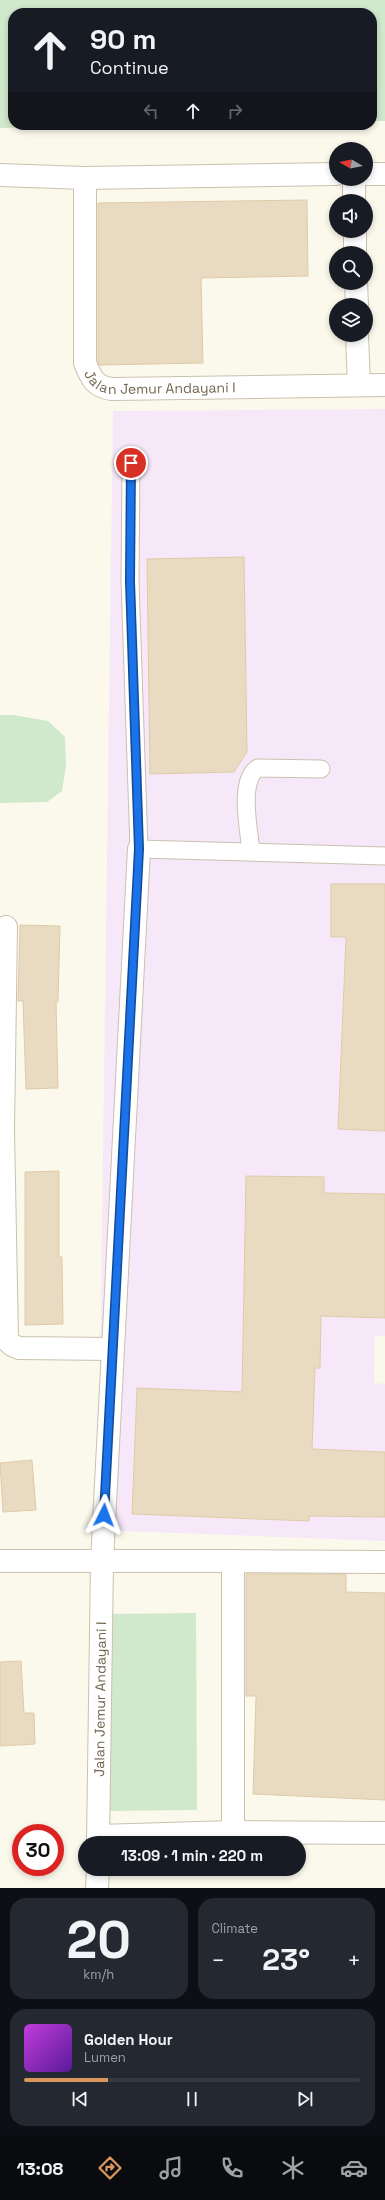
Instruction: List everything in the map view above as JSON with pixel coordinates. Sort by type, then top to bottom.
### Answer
[{"type":"street","points":[[0,175],[85,178],[329,174]]},
{"type":"street","points":[[373,174],[385,174]]},
{"type":"street","name":"Jalan Jemur Andayani I","points":[[85,178],[85,363],[96,384],[103,388],[112,389],[385,384]]},
{"type":"street","points":[[357,342],[359,385]]},
{"type":"street","name":"Jalan Jemur Andayani I","points":[[98,1836],[102,1561],[125,1084],[139,849]]},
{"type":"street","points":[[6,927],[2,1130],[7,1340],[12,1345],[19,1348],[112,1349]]},
{"type":"street","points":[[0,1561],[385,1562]]},
{"type":"street","points":[[233,1561],[233,1832]]},
{"type":"street","name":"Jalan Jemur Andayani I","points":[[166,1836],[233,1832],[385,1833]]},
{"type":"street","points":[[97,1888],[98,1876]]},
{"type":"lane","points":[[131,463],[130,574],[139,849],[385,856]]},
{"type":"lane","points":[[251,851],[246,791],[248,780],[253,771],[258,768],[321,769]]},
{"type":"shaded area","points":[[385,409],[385,884],[331,937],[385,937],[385,968],[344,967],[338,1129],[385,1131],[385,1194],[362,1194],[332,1215],[330,1316],[385,1318],[385,1336],[375,1336],[374,1383],[385,1384],[385,1452],[353,1451],[351,1516],[385,1517],[385,1541],[98,1530],[113,411]],"holes":[[[244,557],[247,752],[234,772],[150,774],[147,559]],[[324,1177],[320,1368],[243,1366]],[[137,1388],[314,1395],[309,1521],[132,1514]]]},
{"type":"green space","points":[[0,0],[385,0],[385,121],[377,121],[377,8],[8,8],[8,128],[0,128]]},
{"type":"green space","points":[[0,715],[13,715],[48,721],[65,737],[66,765],[62,791],[47,802],[0,803]]},
{"type":"green space","points":[[196,1613],[197,1810],[107,1811],[106,1614]]},
{"type":"building","points":[[307,200],[308,276],[201,278],[203,363],[99,365],[98,203]]},
{"type":"building","points":[[244,557],[247,752],[234,772],[150,774],[147,559]]},
{"type":"building","points":[[331,884],[385,884],[385,1131],[338,1129],[346,937],[331,937]]},
{"type":"building","points":[[20,925],[60,926],[58,1002],[56,1002],[58,1088],[26,1089],[23,1001],[18,1001]]},
{"type":"building","points":[[59,1171],[59,1257],[62,1257],[63,1324],[25,1325],[25,1172]]},
{"type":"building","points":[[246,1176],[324,1177],[324,1193],[385,1194],[385,1318],[321,1316],[320,1368],[315,1368],[312,1449],[385,1452],[385,1517],[309,1516],[309,1521],[132,1514],[137,1388],[242,1392]]},
{"type":"building","points":[[32,1460],[36,1510],[3,1512],[0,1463]]},
{"type":"building","points":[[246,1574],[346,1574],[346,1592],[385,1593],[385,1800],[253,1794],[256,1696],[246,1696]]},
{"type":"building","points":[[21,1661],[24,1713],[34,1713],[35,1744],[0,1746],[0,1662]]},
{"type":"route","points":[[104,1515],[125,1084],[139,849],[130,581],[131,463]]}]
